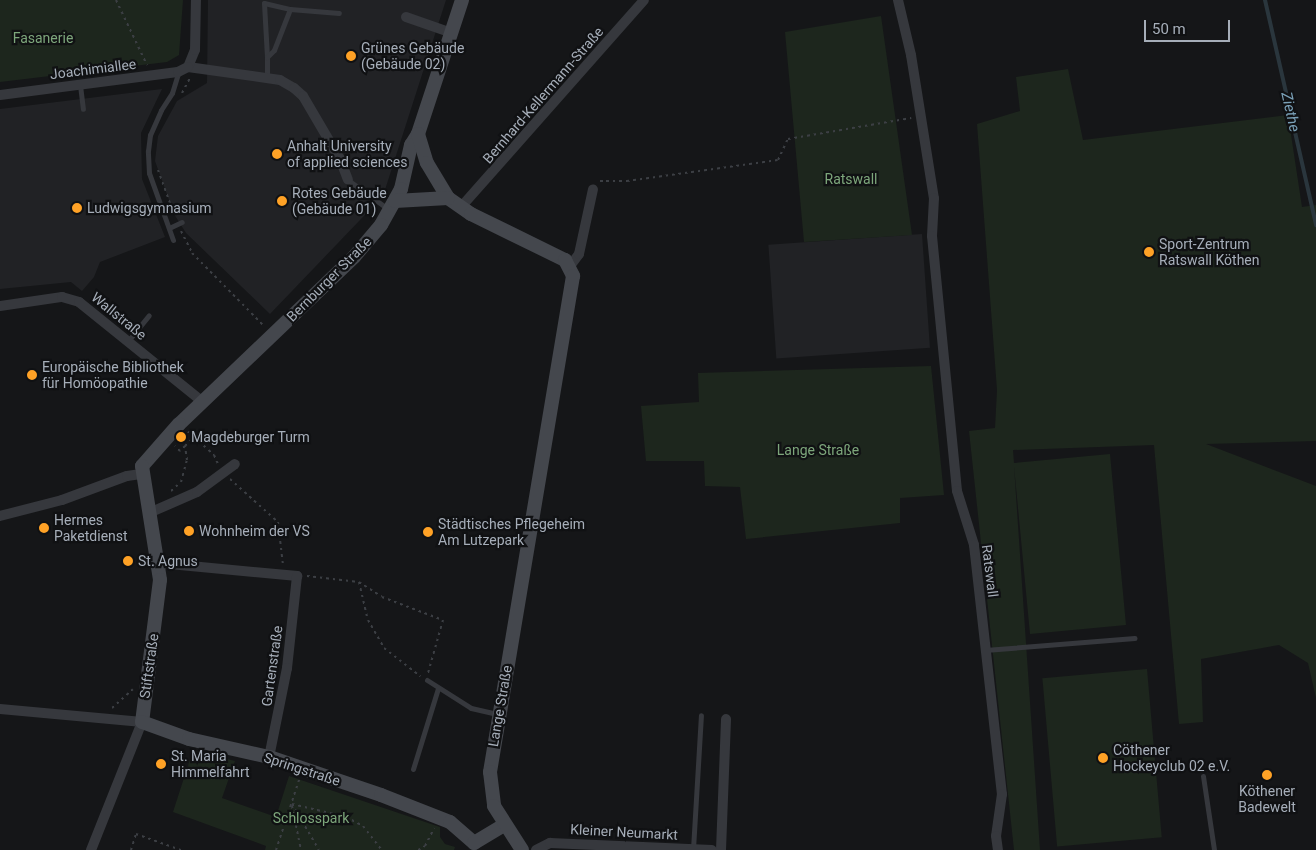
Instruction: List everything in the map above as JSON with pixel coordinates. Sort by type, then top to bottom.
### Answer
[{"type":"main road","name":"Bernburger Straße","points":[[141,474],[145,460],[166,437],[354,257],[392,206],[411,144],[418,134],[462,0]]},
{"type":"main road","points":[[418,134],[427,163],[448,198],[461,207],[558,256],[570,266]]},
{"type":"main road","points":[[392,206],[448,198]]},
{"type":"main road","name":"Lange Straße","points":[[522,850],[502,822],[492,796],[490,772],[573,280],[570,266]]},
{"type":"main road","name":"Stiftstraße","points":[[141,474],[159,563],[159,595],[142,722]]},
{"type":"main road","name":"Springstraße","points":[[142,722],[189,739],[269,757],[402,800],[438,816],[460,830],[472,846]]},
{"type":"main road","points":[[472,846],[502,822]]},
{"type":"street","points":[[196,0],[195,50],[188,67],[280,80],[303,96],[340,159],[348,180]]},
{"type":"street","name":"Bernhard-Kellermann-Straße","points":[[461,207],[644,0]]},
{"type":"street","name":"Ratswall","points":[[898,0],[921,116],[934,198],[932,236],[957,492],[974,546],[1002,794],[996,836],[998,850]]},
{"type":"street","points":[[406,17],[452,33]]},
{"type":"street","name":"Joachimiallee","points":[[0,94],[178,72],[188,67]]},
{"type":"street","name":"Lange Straße","points":[[570,266],[579,254],[593,189]]},
{"type":"street","name":"Wallstraße","points":[[0,306],[62,297],[79,302],[203,402]]},
{"type":"street","points":[[149,513],[197,492],[235,464]]},
{"type":"street","points":[[0,516],[62,500],[127,476],[141,474]]},
{"type":"street","points":[[159,563],[300,576]]},
{"type":"street","name":"Gartenstraße","points":[[269,757],[287,668],[300,576]]},
{"type":"street","name":"Springstraße","points":[[0,709],[104,717],[142,722]]},
{"type":"street","points":[[721,850],[726,719]]},
{"type":"street","name":"Stiftstraße","points":[[91,850],[142,722]]},
{"type":"street","name":"Kleiner Neumarkt","points":[[536,850],[550,843],[712,850]]},
{"type":"lane","points":[[267,78],[264,3],[290,9],[339,13]]},
{"type":"lane","points":[[267,57],[274,50],[290,9]]},
{"type":"lane","points":[[173,240],[149,173],[148,151],[150,135],[161,110],[172,94],[178,72]]},
{"type":"lane","points":[[80,84],[83,109]]},
{"type":"lane","points":[[348,180],[392,206]]},
{"type":"lane","points":[[169,228],[180,223]]},
{"type":"lane","points":[[128,341],[149,316]]},
{"type":"lane","points":[[985,650],[1136,638]]},
{"type":"lane","points":[[427,680],[470,708],[499,714]]},
{"type":"lane","points":[[414,770],[438,688]]},
{"type":"lane","points":[[692,849],[701,715]]},
{"type":"lane","points":[[1203,776],[1214,850]]},
{"type":"path","points":[[116,0],[146,62],[148,76]]},
{"type":"path","points":[[180,96],[190,78]]},
{"type":"path","points":[[593,189],[596,181],[627,181],[778,160],[788,139],[921,116]]},
{"type":"path","points":[[154,163],[192,253],[273,335]]},
{"type":"path","points":[[165,507],[170,492],[186,472],[188,460],[185,446],[180,451],[166,437]]},
{"type":"path","points":[[194,437],[214,455],[222,472],[278,522],[282,540],[283,575]]},
{"type":"path","points":[[300,576],[358,582],[382,597],[443,620],[427,680],[384,648],[368,620],[358,582]]},
{"type":"path","points":[[104,717],[136,686],[147,684]]},
{"type":"path","points":[[276,850],[303,768]]},
{"type":"path","points":[[292,804],[301,850]]},
{"type":"path","points":[[292,804],[319,850]]},
{"type":"path","points":[[292,804],[346,817],[364,826],[382,850]]},
{"type":"path","points":[[418,850],[425,846],[438,816]]},
{"type":"path","points":[[131,850],[136,834],[181,850]]},
{"type":"shaded area","name":"Anhalt University of applied sciences","points":[[208,0],[446,0],[383,196],[270,314],[186,233],[174,214],[155,161],[158,136],[177,101],[207,83]]},
{"type":"shaded area","name":"Ludwigsgymnasium","points":[[162,89],[141,133],[142,179],[165,237],[100,262],[94,277],[82,291],[71,282],[0,289],[0,109]]},
{"type":"shaded area","points":[[922,234],[930,348],[776,358],[768,245]]},
{"type":"green space","name":"Fasanerie","points":[[0,0],[183,0],[179,55],[167,62],[0,82]]},
{"type":"green space","name":"Ratswall","points":[[881,16],[912,235],[804,242],[785,32]]},
{"type":"green space","name":"Sport-Zentrum Ratswall Köthen","points":[[1068,69],[1083,140],[1288,115],[1302,207],[1316,205],[1316,441],[1206,444],[1316,486],[1316,698],[1308,663],[1279,645],[1201,659],[1203,722],[1179,724],[1154,445],[1013,450],[1014,463],[1110,454],[1126,625],[1030,634],[1014,466],[1040,850],[1014,850],[969,431],[995,428],[997,390],[977,124],[1020,111],[1016,77]]},
{"type":"green space","name":"Lange Straße","points":[[931,366],[944,495],[900,498],[900,523],[746,539],[740,487],[705,486],[704,461],[646,461],[641,406],[699,402],[698,373]]},
{"type":"green space","name":"Cöthener Hockeyclub 02 e.V.","points":[[1147,669],[1162,837],[1057,847],[1042,678]]},
{"type":"green space","name":"Schlosspark","points":[[193,750],[235,761],[222,798],[276,817],[289,776],[440,827],[440,837],[445,844],[455,847],[454,850],[265,850],[266,846],[173,812]]},
{"type":"waterway","name":"Ziethe","points":[[1265,0],[1316,225]]},
{"type":"place","name":"Grünes Gebäude (Gebäude 02)","points":[[351,56]]},
{"type":"place","name":"Anhalt University of applied sciences","points":[[277,154]]},
{"type":"place","name":"Rotes Gebäude (Gebäude 01)","points":[[282,201]]},
{"type":"place","name":"Ludwigsgymnasium","points":[[77,208]]},
{"type":"place","name":"Sport-Zentrum Ratswall Köthen","points":[[1149,252]]},
{"type":"place","name":"Europäische Bibliothek für Homöopathie","points":[[32,375]]},
{"type":"place","name":"Magdeburger Turm","points":[[181,437]]},
{"type":"place","name":"Hermes Paketdienst","points":[[44,528]]},
{"type":"place","name":"Wohnheim der VS","points":[[189,531]]},
{"type":"place","name":"Städtisches Pflegeheim Am Lutzepark","points":[[428,532]]},
{"type":"place","name":"St. Agnus","points":[[128,561]]},
{"type":"place","name":"Cöthener Hockeyclub 02 e.V.","points":[[1103,758]]},
{"type":"place","name":"St. Maria Himmelfahrt","points":[[161,764]]},
{"type":"place","name":"Köthener Badewelt","points":[[1267,775]]}]
